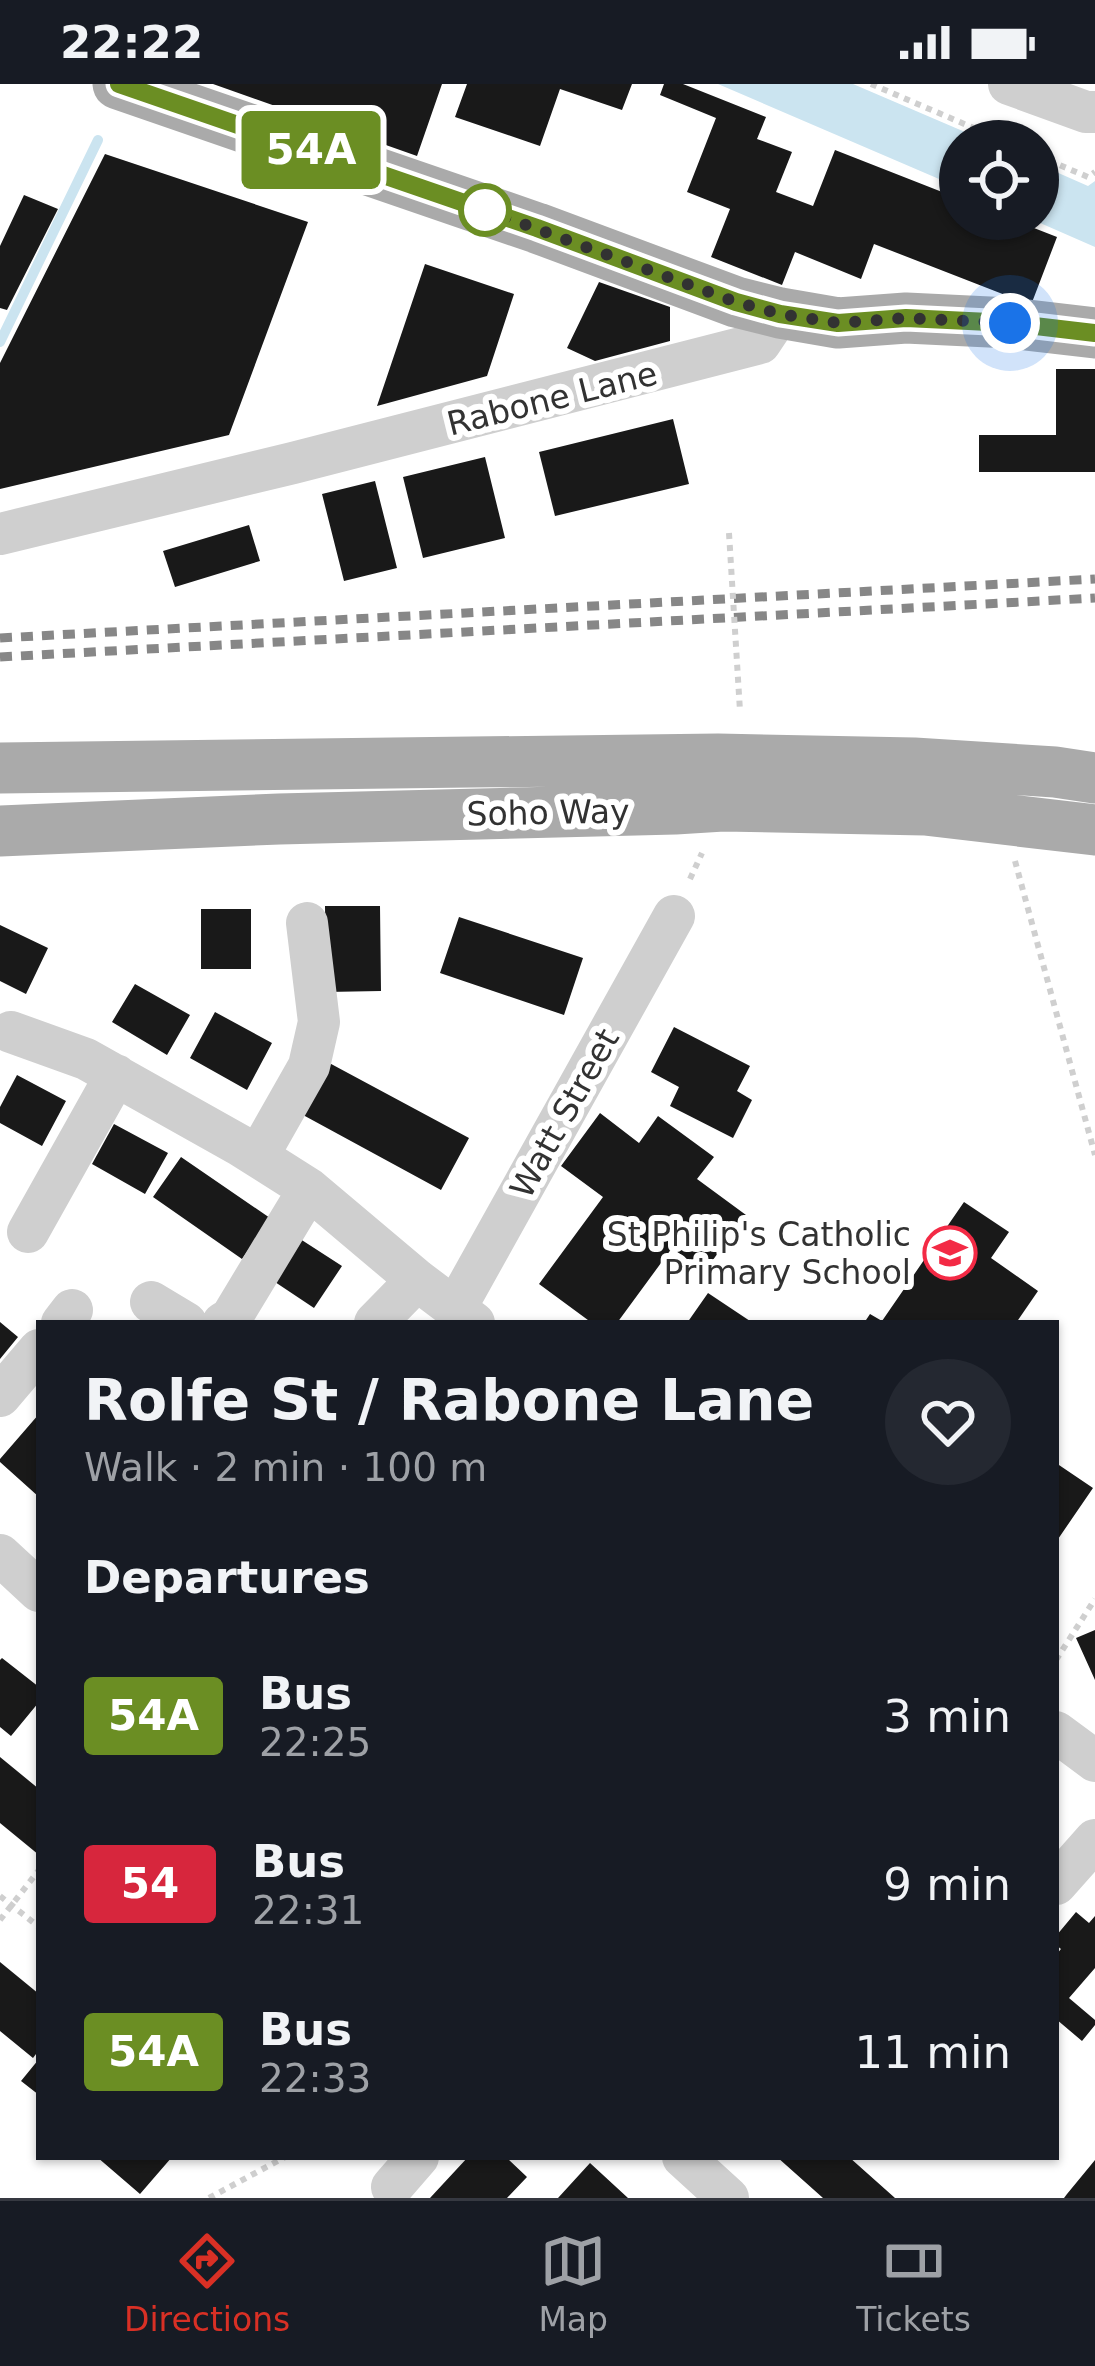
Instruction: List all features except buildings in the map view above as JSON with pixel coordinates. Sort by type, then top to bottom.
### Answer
[{"type":"main road","points":[[118,84],[780,314],[838,323],[906,318],[1095,333]]},
{"type":"main road","name":"Soho Way","points":[[0,768],[718,759],[914,763],[1095,778]]},
{"type":"main road","name":"Soho Way","points":[[0,831],[723,806],[926,811],[1095,830]]},
{"type":"street","points":[[1010,84],[1095,112]]},
{"type":"street","name":"Rabone Lane","points":[[0,534],[740,349],[760,343],[780,314]]},
{"type":"street","name":"Watt Street","points":[[465,1316],[674,916]]},
{"type":"street","points":[[258,1156],[309,1066],[319,1022],[307,922]]},
{"type":"street","points":[[11,1032],[86,1059],[258,1156],[309,1189],[465,1316]]},
{"type":"street","points":[[28,1232],[116,1075]]},
{"type":"street","points":[[228,1320],[309,1189]]},
{"type":"street","points":[[378,1320],[417,1280]]},
{"type":"street","points":[[0,1396],[36,1354]]},
{"type":"street","points":[[0,1555],[36,1588]]},
{"type":"street","points":[[1059,1734],[1095,1761]]},
{"type":"street","points":[[1059,1881],[1095,1840]]},
{"type":"street","points":[[686,2160],[728,2198]]},
{"type":"path","points":[[871,84],[955,120]]},
{"type":"path","points":[[1059,165],[1088,177],[1095,172]]},
{"type":"path","points":[[729,533],[740,711]]},
{"type":"path","points":[[674,916],[723,806]]},
{"type":"path","points":[[1021,885],[1095,1155]]},
{"type":"path","points":[[1059,1655],[1095,1599]]},
{"type":"path","points":[[0,1920],[36,1874]]},
{"type":"path","points":[[0,1896],[36,1925]]},
{"type":"path","points":[[209,2198],[279,2160]]},
{"type":"water","points":[[718,84],[853,84],[939,121],[939,179]]},
{"type":"water","points":[[1059,173],[1088,186],[1095,181],[1095,247],[1059,231]]},
{"type":"waterway","points":[[0,342],[98,140]]},
{"type":"railway","points":[[0,638],[1095,579]]},
{"type":"railway","points":[[0,657],[1095,598]]},
{"type":"bus line","name":"54A","points":[[119,84],[780,314],[838,323],[906,318],[1095,333]]},
{"type":"place","name":"St Philip's Catholic Primary School","points":[[950,1253]]},
{"type":"route","points":[[485,210],[780,314],[838,323],[906,318],[1010,323]]}]
